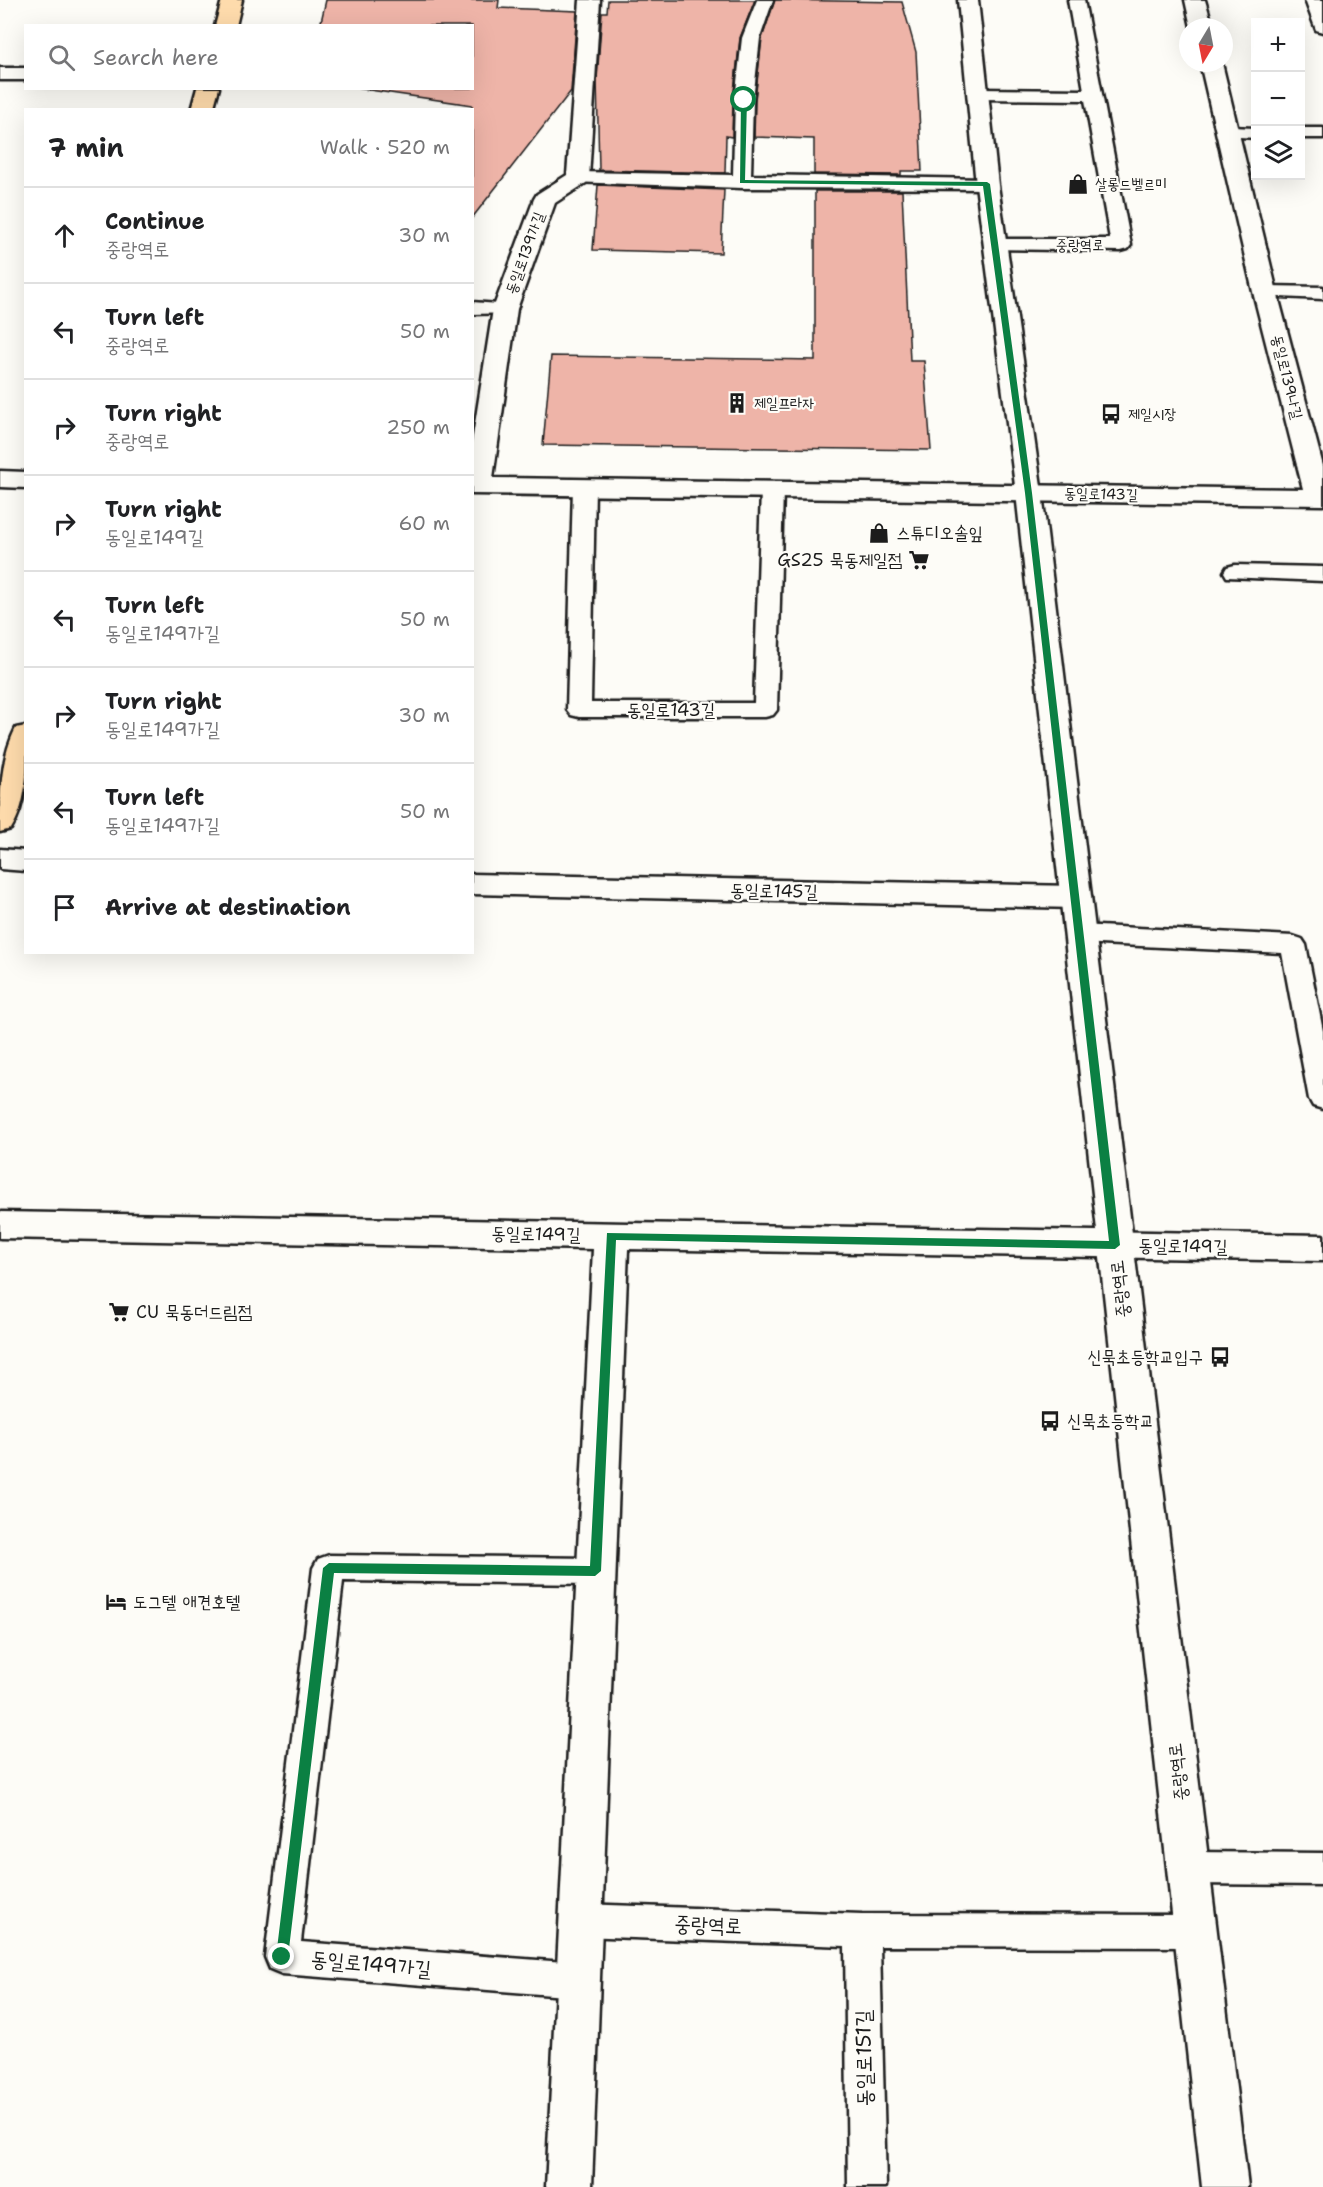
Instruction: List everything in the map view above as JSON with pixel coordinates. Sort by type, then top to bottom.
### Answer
[{"type":"main road","points":[[226,24],[232,0]]},
{"type":"main road","points":[[203,108],[207,90]]},
{"type":"main road","points":[[0,822],[24,742]]},
{"type":"street","points":[[578,178],[590,0]]},
{"type":"street","name":"중랑역로","points":[[967,0],[994,245],[1029,493],[1225,2187]]},
{"type":"street","points":[[1196,0],[1200,18]]},
{"type":"street","points":[[1318,1],[1323,26]]},
{"type":"street","name":"동일로139나길","points":[[1213,72],[1265,292],[1320,497]]},
{"type":"street","points":[[0,74],[24,74]]},
{"type":"street","name":"동일로139가길","points":[[476,486],[505,309],[545,199],[578,178]]},
{"type":"street","points":[[0,479],[24,480]]},
{"type":"street","name":"동일로143길","points":[[476,486],[1320,497]]},
{"type":"street","points":[[0,859],[24,861]]},
{"type":"street","name":"동일로145길","points":[[474,884],[1076,897]]},
{"type":"street","name":"동일로149길","points":[[0,1225],[1323,1248]]},
{"type":"street","points":[[569,2187],[611,1236]]},
{"type":"lane","points":[[742,182],[744,100],[751,38],[765,0]]},
{"type":"lane","name":"중랑역로","points":[[994,245],[1121,245],[1076,0]]},
{"type":"lane","points":[[977,94],[1094,95]]},
{"type":"lane","points":[[1228,132],[1251,133]]},
{"type":"lane","points":[[1305,133],[1323,134]]},
{"type":"lane","points":[[578,178],[987,184]]},
{"type":"lane","points":[[1265,292],[1323,293]]},
{"type":"lane","points":[[474,308],[505,309]]},
{"type":"lane","name":"동일로143길","points":[[584,487],[579,710],[765,710],[772,490]]},
{"type":"lane","points":[[1235,572],[1323,574]]},
{"type":"lane","points":[[1079,934],[1293,945],[1323,1099]]},
{"type":"lane","name":"동일로149가길","points":[[578,1980],[282,1957],[329,1568],[595,1571]]},
{"type":"lane","points":[[1189,1868],[1323,1869]]},
{"type":"lane","name":"중랑역로","points":[[581,1920],[862,1930],[1195,1931]]},
{"type":"lane","name":"동일로151길","points":[[862,1930],[867,2187]]},
{"type":"building","points":[[326,0],[499,0],[498,8],[577,11],[571,91],[474,215],[474,108],[472,105],[370,90],[474,90],[474,24],[320,24]]},
{"type":"building","points":[[608,0],[755,0],[740,38],[733,100],[732,137],[726,136],[725,173],[599,170],[597,79],[602,12],[607,12]]},
{"type":"building","points":[[775,0],[902,2],[916,52],[922,171],[901,171],[901,175],[814,174],[814,139],[754,137],[755,100],[762,38]]},
{"type":"building","points":[[598,185],[724,190],[721,253],[593,250]]},
{"type":"building","name":"제일프라자","points":[[815,191],[902,191],[910,361],[924,361],[931,450],[543,445],[551,356],[815,360]]},
{"type":"place","name":"살롱드벨르미","points":[[1078,184]]},
{"type":"place","name":"제일프라자","points":[[737,403]]},
{"type":"place","name":"제일시장","points":[[1111,414]]},
{"type":"place","name":"스튜디오솔잎","points":[[879,533]]},
{"type":"place","name":"GS25 묵동제일점","points":[[919,560]]},
{"type":"place","name":"CU 묵동더드림점","points":[[119,1312]]},
{"type":"place","name":"신묵초등학교입구","points":[[1220,1357]]},
{"type":"place","name":"신묵초등학교","points":[[1050,1421]]},
{"type":"place","name":"도그텔 애견호텔","points":[[116,1602]]},
{"type":"route","points":[[282,1957],[329,1568],[595,1571],[611,1236],[1115,1245],[1029,493],[987,184],[742,182],[744,100]]}]
